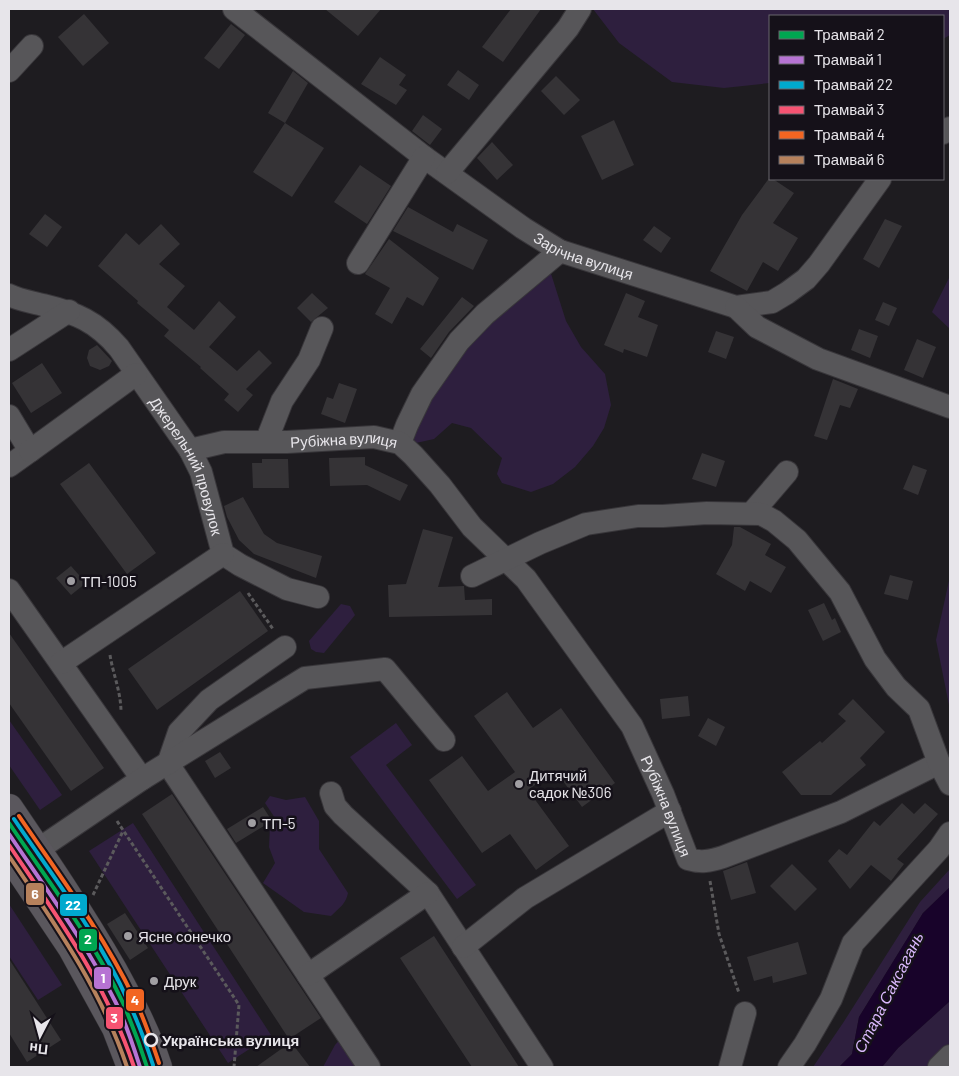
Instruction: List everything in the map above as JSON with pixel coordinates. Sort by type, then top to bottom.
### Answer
[{"type":"main road","points":[[9,808],[18,860],[72,948],[116,1028],[131,1067]]},
{"type":"main road","points":[[18,860],[94,936],[124,990],[151,1045],[158,1067]]},
{"type":"street","name":"Зарічна вулиця","points":[[234,9],[424,157],[523,228],[560,251],[736,308],[757,327],[818,359],[950,407]]},
{"type":"street","points":[[447,173],[568,28],[580,9]]},
{"type":"street","points":[[9,71],[32,46]]},
{"type":"street","points":[[358,263],[424,157]]},
{"type":"street","name":"Зарічна вулиця","points":[[736,308],[772,302],[806,279],[819,264],[879,180]]},
{"type":"street","points":[[400,443],[406,425],[422,394],[459,341],[485,314],[560,251]]},
{"type":"street","name":"Джерельний провулок","points":[[9,296],[69,311],[96,325],[107,334],[190,450],[201,472],[223,554],[287,589],[318,597]]},
{"type":"street","points":[[9,350],[69,311]]},
{"type":"street","points":[[266,442],[282,401],[309,360],[322,328]]},
{"type":"street","points":[[9,466],[136,374]]},
{"type":"street","points":[[9,416],[30,451]]},
{"type":"street","name":"Рубіжна вулиця","points":[[190,450],[224,442],[374,437],[387,438],[400,443],[440,486],[472,527],[526,579],[632,726],[670,811],[688,858],[706,862],[841,812],[939,763]]},
{"type":"street","points":[[752,513],[787,472]]},
{"type":"street","points":[[472,576],[506,558],[586,524],[638,516],[752,513],[768,518],[797,540],[840,592],[875,659],[896,687],[919,709],[939,763],[950,784]]},
{"type":"street","points":[[61,663],[223,554]]},
{"type":"street","points":[[9,590],[142,779]]},
{"type":"street","points":[[168,764],[179,732],[208,700],[285,647]]},
{"type":"street","points":[[18,860],[142,779],[304,678],[385,669],[444,740]]},
{"type":"street","points":[[168,764],[369,1067]]},
{"type":"street","points":[[331,793],[335,806],[343,815],[428,893],[542,1067]]},
{"type":"street","points":[[463,947],[524,898],[670,811]]},
{"type":"street","points":[[789,1067],[805,1044],[831,999],[853,943],[939,849],[950,833]]},
{"type":"street","points":[[308,975],[428,893]]},
{"type":"street","points":[[730,1067],[745,1013]]},
{"type":"street","points":[[939,1067],[950,1056]]},
{"type":"path","points":[[246,591],[285,647]]},
{"type":"path","points":[[108,632],[112,667],[122,700],[122,749]]},
{"type":"path","points":[[105,804],[239,1005],[234,1067]]},
{"type":"path","points":[[92,898],[123,831]]},
{"type":"path","points":[[706,862],[720,934],[745,1013]]},
{"type":"shaded area","points":[[593,9],[950,9],[950,35],[944,38],[944,15],[769,15],[769,83],[724,88],[672,82],[619,43]]},
{"type":"shaded area","points":[[547,261],[566,321],[581,347],[605,374],[611,405],[604,428],[593,446],[575,467],[553,484],[531,492],[502,483],[497,474],[502,458],[471,428],[452,423],[434,439],[416,443],[407,438],[422,394]]},
{"type":"shaded area","points":[[950,276],[950,329],[932,312]]},
{"type":"shaded area","points":[[950,576],[950,710],[936,640]]},
{"type":"shaded area","points":[[341,604],[350,606],[355,615],[324,653],[316,652],[311,649],[309,641]]},
{"type":"shaded area","points":[[9,720],[62,795],[40,810],[9,765]]},
{"type":"shaded area","points":[[396,723],[412,745],[386,765],[476,885],[457,899],[350,757]]},
{"type":"shaded area","points":[[270,796],[286,800],[305,797],[319,821],[319,849],[348,893],[344,903],[331,916],[304,912],[263,883],[275,863],[269,847],[270,825],[277,821],[265,803]]},
{"type":"shaded area","points":[[133,823],[271,1035],[228,1063],[89,851]]},
{"type":"shaded area","points":[[950,869],[950,887],[923,913],[859,1017],[852,1054],[839,1067],[813,1067],[920,902]]},
{"type":"shaded area","points":[[9,904],[62,985],[38,1000],[9,956]]},
{"type":"shaded area","points":[[950,1001],[950,1067],[882,1067],[898,1048]]},
{"type":"shaded area","points":[[349,1029],[372,1052],[380,1063],[378,1067],[323,1067],[335,1045]]},
{"type":"water","name":"Стара Саксагань","points":[[950,887],[950,1001],[898,1048],[882,1067],[839,1067],[852,1054],[859,1017],[923,913]]},
{"type":"building","points":[[325,9],[381,9],[358,36]]},
{"type":"building","points":[[511,9],[541,9],[503,62],[482,47]]},
{"type":"building","points":[[84,14],[109,43],[83,66],[58,37]]},
{"type":"building","points":[[231,24],[245,35],[219,69],[204,58]]},
{"type":"building","points":[[380,57],[406,75],[399,85],[407,90],[396,105],[361,84]]},
{"type":"building","points":[[458,70],[479,85],[469,100],[447,85]]},
{"type":"building","points":[[293,71],[308,83],[285,123],[268,113]]},
{"type":"building","points":[[556,76],[580,100],[564,115],[541,91]]},
{"type":"building","points":[[423,115],[442,129],[430,145],[412,131]]},
{"type":"building","points":[[614,120],[634,165],[602,180],[581,136]]},
{"type":"building","points":[[285,123],[324,148],[292,197],[253,172]]},
{"type":"building","points":[[492,142],[513,165],[497,180],[477,158]]},
{"type":"building","points":[[360,165],[391,186],[367,224],[334,202]]},
{"type":"building","points":[[769,178],[794,193],[773,223],[798,238],[778,271],[763,262],[747,291],[710,271],[742,215]]},
{"type":"building","points":[[408,207],[453,232],[457,224],[488,240],[473,270],[393,231]]},
{"type":"building","points":[[45,214],[62,227],[47,247],[29,234]]},
{"type":"building","points":[[885,219],[902,226],[879,268],[863,259]]},
{"type":"building","points":[[161,224],[180,244],[159,264],[185,286],[167,307],[194,330],[219,301],[236,317],[209,347],[237,371],[259,350],[272,363],[246,389],[253,395],[238,412],[224,400],[229,394],[201,367],[164,336],[169,330],[98,266],[126,233],[139,245]]},
{"type":"building","points":[[654,226],[671,238],[661,253],[643,240]]},
{"type":"building","points":[[389,239],[439,278],[423,306],[407,297],[392,324],[375,314],[390,288],[365,274]]},
{"type":"building","points":[[312,293],[328,308],[311,322],[297,308]]},
{"type":"building","points":[[626,293],[645,301],[638,317],[658,325],[647,357],[624,349],[623,353],[604,345]]},
{"type":"building","points":[[462,297],[474,306],[449,332],[431,358],[420,349]]},
{"type":"building","points":[[883,302],[897,308],[889,326],[875,320]]},
{"type":"building","points":[[859,329],[878,336],[870,358],[851,350]]},
{"type":"building","points":[[716,331],[734,337],[726,359],[708,352]]},
{"type":"building","points":[[917,339],[936,347],[923,378],[904,370]]},
{"type":"building","points":[[97,345],[112,361],[109,366],[100,370],[90,366],[87,358],[89,350]]},
{"type":"building","points":[[42,363],[62,393],[31,413],[12,383]]},
{"type":"building","points":[[833,379],[858,389],[850,408],[840,405],[827,440],[814,436]]},
{"type":"building","points":[[339,383],[357,389],[345,423],[321,414],[327,397],[333,399]]},
{"type":"building","points":[[702,453],[725,461],[716,487],[692,479]]},
{"type":"building","points":[[365,457],[365,465],[408,485],[400,501],[367,485],[330,486],[329,458]]},
{"type":"building","points":[[262,459],[288,459],[289,488],[253,488],[252,463],[262,463]]},
{"type":"building","points":[[89,463],[156,553],[127,574],[60,484]]},
{"type":"building","points":[[913,465],[927,470],[918,495],[903,489]]},
{"type":"building","points":[[243,497],[264,534],[277,543],[322,556],[316,578],[254,554],[239,540],[227,517],[224,506]]},
{"type":"building","points":[[734,527],[740,527],[771,544],[765,555],[786,567],[771,593],[750,581],[745,591],[716,574],[732,545]]},
{"type":"building","points":[[423,529],[453,537],[438,587],[464,586],[465,600],[492,599],[492,615],[389,617],[388,585],[406,584]]},
{"type":"building","name":"ТП-1005","points":[[71,566],[86,583],[71,595],[56,578]]},
{"type":"building","points":[[890,575],[913,581],[908,600],[884,594]]},
{"type":"building","points":[[240,591],[268,631],[157,710],[128,669]]},
{"type":"building","points":[[824,603],[832,620],[835,618],[841,632],[823,641],[808,610]]},
{"type":"building","points":[[9,633],[104,768],[71,791],[9,703]]},
{"type":"building","points":[[507,692],[533,728],[561,708],[615,783],[582,807],[555,770],[528,790],[569,846],[536,870],[510,834],[482,853],[429,780],[462,756],[488,791],[515,772],[474,716]]},
{"type":"building","points":[[688,696],[690,716],[662,719],[660,699]]},
{"type":"building","points":[[853,699],[885,732],[860,758],[866,765],[831,795],[801,795],[782,772],[820,741],[822,743],[846,721],[838,714]]},
{"type":"building","points":[[708,718],[725,727],[716,746],[698,736]]},
{"type":"building","points":[[220,752],[231,768],[215,778],[205,761]]},
{"type":"building","points":[[172,794],[321,1018],[289,1039],[142,814]]},
{"type":"building","points":[[902,803],[914,814],[925,803],[938,814],[897,859],[904,864],[891,881],[871,865],[850,889],[828,861],[839,849],[847,855],[874,821],[880,826]]},
{"type":"building","name":"ТП-5","points":[[263,807],[272,821],[236,843],[227,829]]},
{"type":"building","points":[[747,862],[756,893],[731,900],[723,871]]},
{"type":"building","points":[[792,864],[817,889],[795,911],[770,886]]},
{"type":"building","name":"Ясне сонечко","points":[[125,913],[148,948],[130,960],[107,924]]},
{"type":"building","points":[[434,936],[519,1067],[472,1067],[400,958]]},
{"type":"building","points":[[798,942],[807,974],[773,983],[772,976],[754,981],[747,957]]},
{"type":"building","points":[[9,959],[61,1040],[27,1062],[9,1033]]},
{"type":"building","points":[[291,1042],[310,1067],[256,1067]]},
{"type":"tram line","name":"4","points":[[19,816],[108,949],[137,1004],[159,1063]]},
{"type":"tram line","name":"22","points":[[14,819],[104,953],[132,1009],[153,1065]]},
{"type":"tram line","name":"2","points":[[9,823],[98,956],[123,1003],[147,1067]]},
{"type":"tram line","name":"1","points":[[9,834],[92,959],[123,1018],[140,1067]]},
{"type":"tram line","name":"3","points":[[9,845],[63,925],[95,979],[123,1036],[134,1067]]},
{"type":"tram line","name":"6","points":[[9,856],[60,932],[90,984],[104,1011],[127,1067]]},
{"type":"place","name":"ТП-1005","points":[[71,581]]},
{"type":"place","name":"Дитячий садок №306","points":[[519,784]]},
{"type":"place","name":"ТП-5","points":[[252,823]]},
{"type":"place","name":"Ясне сонечко","points":[[128,936]]},
{"type":"place","name":"Друк","points":[[154,981]]},
{"type":"place","name":"Українська вулиця","points":[[151,1040]]}]
